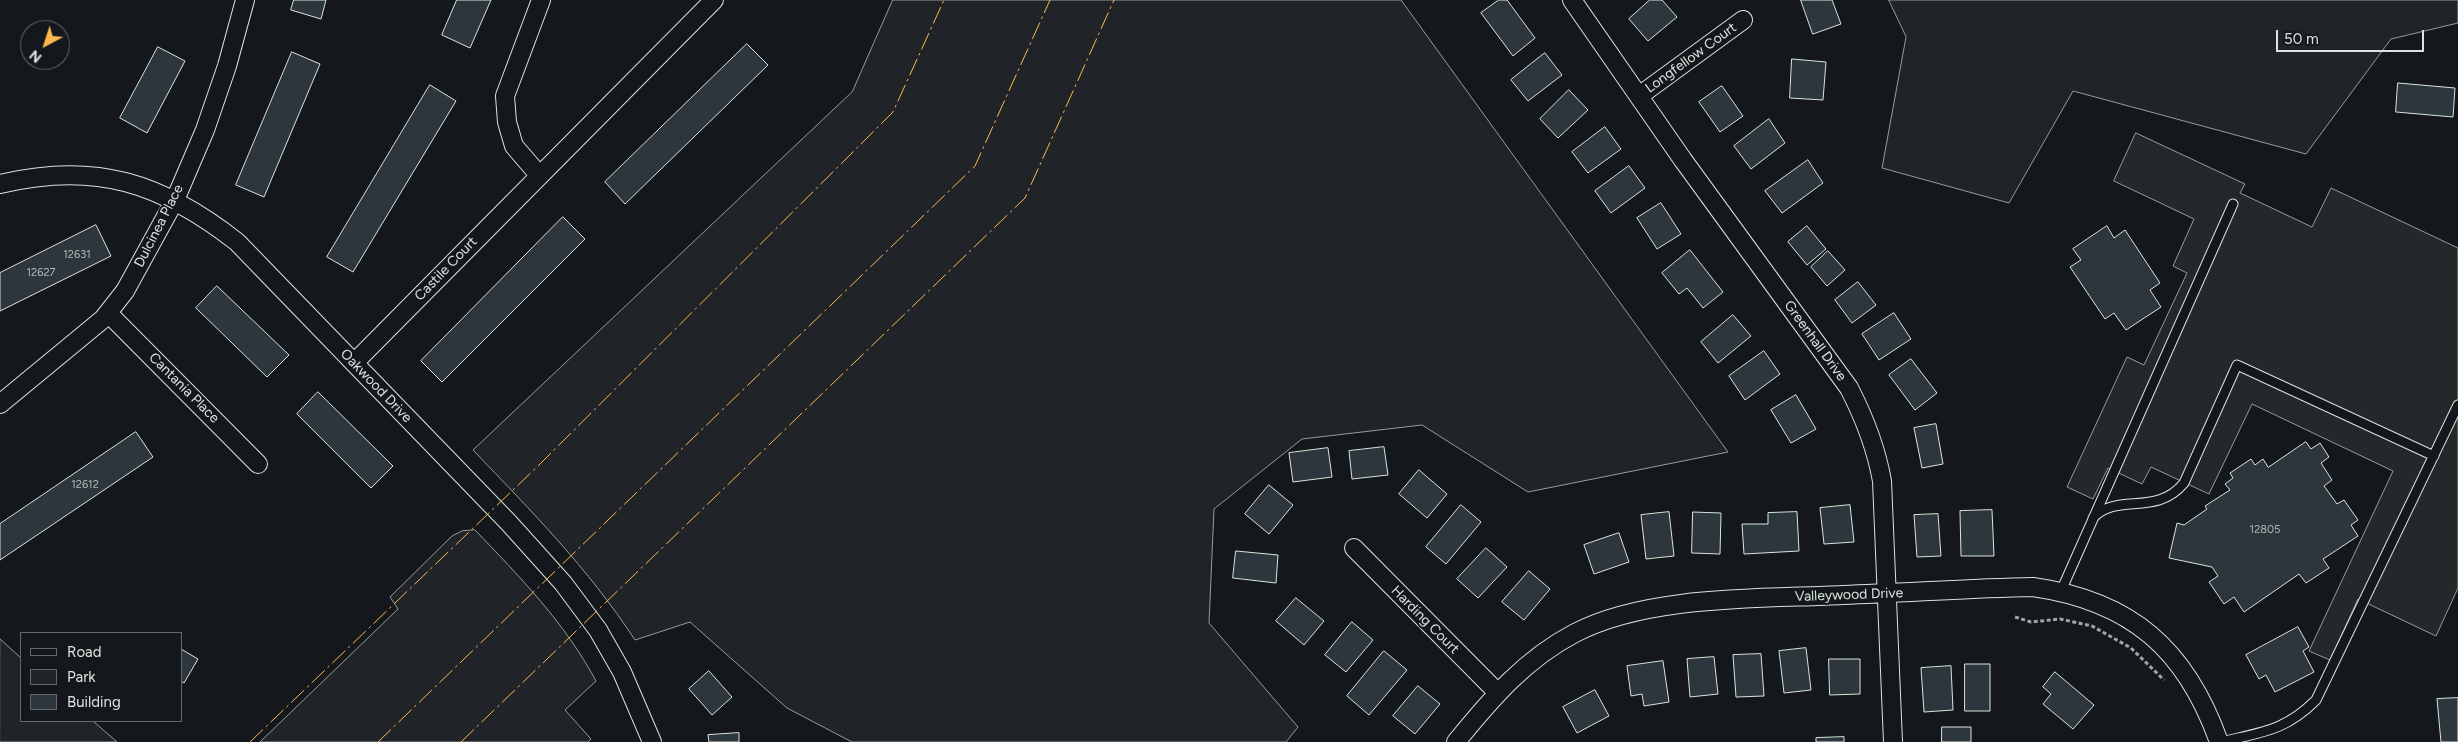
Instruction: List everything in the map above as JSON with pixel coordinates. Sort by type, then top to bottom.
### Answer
[{"type":"street","name":"Dulcinea Place","points":[[0,404],[108,313],[125,291],[175,200],[208,121],[227,66],[245,0]]},
{"type":"street","points":[[539,175],[514,146],[507,122],[505,96],[541,0]]},
{"type":"street","name":"Castile Court","points":[[354,363],[714,0]]},
{"type":"street","name":"Greenhall Drive","points":[[1572,0],[1849,388],[1867,421],[1877,450],[1882,482],[1893,742]]},
{"type":"street","name":"Longfellow Court","points":[[1639,96],[1743,20]]},
{"type":"street","name":"Oakwood Drive","points":[[0,184],[56,174],[124,181],[175,200],[205,216],[237,242],[509,523],[563,583],[598,630],[622,672],[652,742]]},
{"type":"street","name":"Cantania Place","points":[[108,313],[258,464]]},
{"type":"street","name":"Harding Court","points":[[1354,548],[1497,692]]},
{"type":"street","name":"Valleywood Drive","points":[[1456,742],[1497,692],[1544,651],[1576,632],[1609,618],[1644,608],[1735,600],[2033,587],[2061,591],[2093,600],[2120,614],[2146,631],[2173,656],[2192,683],[2209,712],[2220,742]]},
{"type":"lane","points":[[2061,591],[2233,204]]},
{"type":"lane","points":[[2093,518],[2100,510],[2109,506],[2155,502],[2178,491],[2184,483],[2237,364],[2434,456]]},
{"type":"lane","points":[[2220,742],[2284,726],[2302,714],[2316,700],[2458,405]]},
{"type":"path","points":[[2015,617],[2031,622],[2060,619],[2092,626],[2131,648],[2168,684]]},
{"type":"green space","points":[[893,0],[1401,0],[1728,452],[1528,492],[1422,425],[1302,439],[1214,509],[1209,623],[1298,727],[1286,742],[852,742],[787,708],[690,622],[635,640],[617,613],[578,564],[473,450],[852,92]]},
{"type":"green space","points":[[1889,0],[2458,0],[2458,23],[2391,39],[2306,154],[2073,91],[2009,203],[1882,168],[1906,37]]},
{"type":"green space","points":[[475,530],[541,601],[584,660],[596,681],[565,710],[591,739],[588,742],[260,742],[398,609],[390,597],[452,536],[462,531]]},
{"type":"green space","points":[[0,639],[20,657],[20,722],[94,722],[117,742],[0,742]]},
{"type":"shaded area","points":[[2136,133],[2245,184],[2240,193],[2312,227],[2331,188],[2458,248],[2458,588],[2436,636],[2358,599],[2330,660],[2309,651],[2393,471],[2252,404],[2209,494],[2151,467],[2142,484],[2108,468],[2093,499],[2067,487],[2127,357],[2144,365],[2187,273],[2173,266],[2194,219],[2114,181]]},
{"type":"building","points":[[294,0],[326,0],[321,19],[291,10]]},
{"type":"building","points":[[457,0],[491,0],[470,48],[442,35]]},
{"type":"building","points":[[1499,0],[1507,0],[1535,38],[1513,56],[1481,13]]},
{"type":"building","points":[[1650,0],[1662,0],[1677,17],[1648,41],[1629,19]]},
{"type":"building","points":[[1801,0],[1832,0],[1841,24],[1813,34]]},
{"type":"building","points":[[747,44],[768,65],[625,204],[605,182]]},
{"type":"building","points":[[158,47],[185,61],[147,133],[120,118]]},
{"type":"building","points":[[292,52],[320,64],[264,197],[236,185]]},
{"type":"building","points":[[1545,53],[1562,75],[1528,101],[1511,80]]},
{"type":"building","points":[[1792,59],[1826,62],[1823,100],[1790,98]]},
{"type":"building","points":[[2398,83],[2455,88],[2453,117],[2396,112]]},
{"type":"building","points":[[430,85],[456,101],[353,272],[327,257]]},
{"type":"building","points":[[1722,86],[1743,116],[1720,132],[1699,102]]},
{"type":"building","points":[[1569,90],[1588,110],[1558,138],[1540,119]]},
{"type":"building","points":[[1769,119],[1785,143],[1751,169],[1734,146]]},
{"type":"building","points":[[1605,127],[1621,149],[1588,173],[1572,152]]},
{"type":"building","points":[[1808,160],[1823,183],[1782,213],[1765,191]]},
{"type":"building","points":[[1629,166],[1645,188],[1611,213],[1595,191]]},
{"type":"building","points":[[1661,203],[1681,234],[1657,249],[1637,218]]},
{"type":"building","points":[[563,217],[585,239],[442,382],[421,361]]},
{"type":"building","points":[[96,225],[111,256],[0,311],[0,273]]},
{"type":"building","points":[[1807,226],[1826,249],[1807,265],[1788,242]]},
{"type":"building","points":[[2107,226],[2114,238],[2125,230],[2160,283],[2150,290],[2161,307],[2126,330],[2114,313],[2105,319],[2070,267],[2081,260],[2073,249]]},
{"type":"building","points":[[1690,250],[1723,292],[1703,308],[1687,288],[1679,294],[1662,273]]},
{"type":"building","points":[[1828,251],[1845,270],[1827,286],[1811,267]]},
{"type":"building","points":[[1858,282],[1876,305],[1852,323],[1835,300]]},
{"type":"building","points":[[217,286],[289,355],[267,377],[196,308]]},
{"type":"building","points":[[1894,313],[1911,339],[1879,360],[1862,334]]},
{"type":"building","points":[[1733,315],[1751,336],[1718,363],[1701,342]]},
{"type":"building","points":[[1764,351],[1780,374],[1745,400],[1729,376]]},
{"type":"building","points":[[1911,359],[1937,393],[1915,410],[1889,375]]},
{"type":"building","points":[[318,392],[393,466],[371,488],[297,414]]},
{"type":"building","points":[[1796,395],[1816,429],[1791,443],[1771,410]]},
{"type":"building","points":[[1936,424],[1943,464],[1922,468],[1914,428]]},
{"type":"building","points":[[136,432],[153,457],[0,560],[0,524]]},
{"type":"building","points":[[2306,442],[2311,449],[2320,443],[2329,457],[2321,463],[2332,480],[2324,486],[2337,504],[2344,500],[2358,520],[2351,525],[2358,536],[2323,559],[2329,568],[2306,583],[2299,574],[2244,612],[2234,597],[2224,604],[2209,582],[2218,576],[2212,567],[2169,558],[2177,523],[2184,525],[2207,509],[2205,506],[2230,490],[2225,484],[2233,478],[2230,473],[2251,459],[2255,465],[2263,459],[2268,467]]},
{"type":"building","points":[[1384,447],[1388,475],[1352,479],[1349,451]]},
{"type":"building","points":[[1328,448],[1332,477],[1293,482],[1289,453]]},
{"type":"building","points":[[1419,470],[1447,494],[1427,518],[1399,494]]},
{"type":"building","points":[[1269,485],[1293,505],[1269,534],[1245,514]]},
{"type":"building","points":[[1461,505],[1481,522],[1446,564],[1426,547]]},
{"type":"building","points":[[1850,505],[1854,542],[1824,544],[1820,508]]},
{"type":"building","points":[[1992,510],[1994,556],[1961,556],[1960,511]]},
{"type":"building","points":[[1669,512],[1674,556],[1646,559],[1641,515]]},
{"type":"building","points":[[1693,512],[1721,513],[1720,554],[1692,553]]},
{"type":"building","points":[[1797,512],[1799,551],[1744,554],[1742,524],[1768,524],[1768,513]]},
{"type":"building","points":[[1938,514],[1941,556],[1917,557],[1914,515]]},
{"type":"building","points":[[1619,533],[1629,562],[1594,574],[1584,545]]},
{"type":"building","points":[[1486,548],[1507,567],[1478,598],[1457,579]]},
{"type":"building","points":[[1236,551],[1278,555],[1276,583],[1233,578]]},
{"type":"building","points":[[1529,571],[1550,589],[1524,620],[1502,602]]},
{"type":"building","points":[[1296,598],[1324,621],[1304,645],[1276,621]]},
{"type":"building","points":[[1352,622],[1373,640],[1346,672],[1325,655]]},
{"type":"building","points":[[2298,627],[2309,647],[2303,651],[2314,672],[2275,692],[2266,675],[2259,679],[2246,655]]},
{"type":"building","points":[[1806,648],[1811,690],[1784,693],[1779,651]]},
{"type":"building","points":[[182,650],[198,659],[184,683],[182,682]]},
{"type":"building","points":[[1384,651],[1407,670],[1369,715],[1347,696]]},
{"type":"building","points":[[1761,654],[1764,696],[1736,697],[1733,655]]},
{"type":"building","points":[[1714,657],[1718,694],[1690,697],[1687,659]]},
{"type":"building","points":[[1829,659],[1860,659],[1860,694],[1830,695]]},
{"type":"building","points":[[1663,661],[1669,702],[1644,706],[1642,694],[1631,696],[1627,666]]},
{"type":"building","points":[[1965,664],[1990,664],[1990,711],[1965,711]]},
{"type":"building","points":[[1951,666],[1953,710],[1924,712],[1921,668]]},
{"type":"building","points":[[709,671],[732,697],[712,715],[689,689]]},
{"type":"building","points":[[2055,672],[2094,705],[2073,729],[2043,704],[2051,694],[2043,687]]},
{"type":"building","points":[[1418,686],[1440,704],[1415,734],[1393,716]]},
{"type":"building","points":[[1595,690],[1609,716],[1577,733],[1563,707]]},
{"type":"building","points":[[2458,698],[2458,742],[2441,742],[2437,699]]},
{"type":"building","points":[[1942,727],[1971,727],[1971,742],[1942,742]]},
{"type":"building","points":[[739,733],[739,742],[709,742],[708,735]]},
{"type":"building","points":[[1844,737],[1844,742],[1816,742],[1816,738]]},
{"type":"power","points":[[250,742],[539,465],[893,112],[944,0]]},
{"type":"power","points":[[378,742],[975,166],[1050,0]]},
{"type":"power","points":[[461,742],[1025,198],[1114,0]]}]
